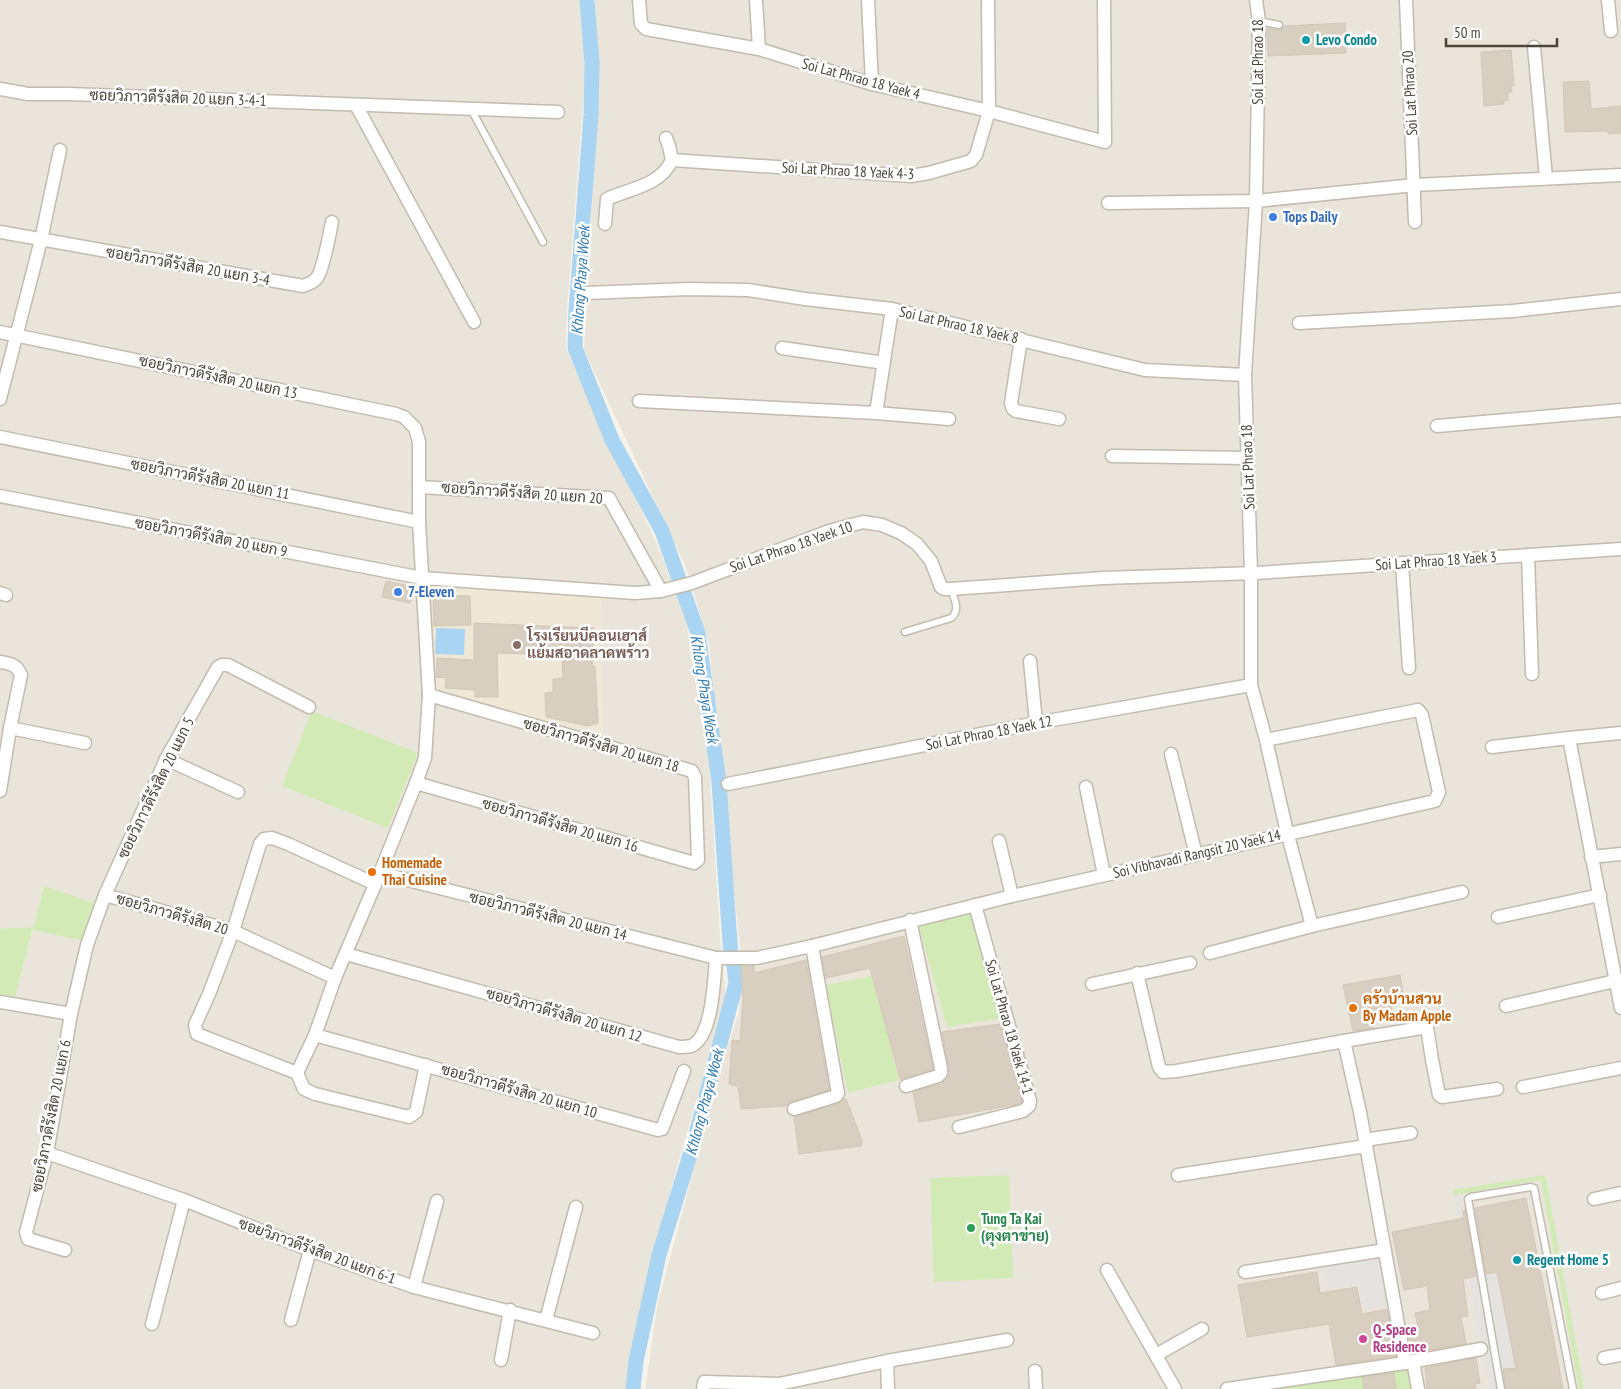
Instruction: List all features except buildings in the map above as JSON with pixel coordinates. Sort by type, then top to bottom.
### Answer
[{"type":"street","name":"Soi Lat Phrao 18 Yaek 4","points":[[639,0],[642,24],[646,29],[759,49],[872,84],[989,111],[1105,142],[1104,0]]},
{"type":"street","points":[[756,0],[759,49]]},
{"type":"street","points":[[868,0],[872,84]]},
{"type":"street","name":"Soi Lat Phrao 18 Yaek 4-3","points":[[672,160],[910,176],[971,161],[976,155],[989,111],[988,0]]},
{"type":"street","name":"Soi Lat Phrao 18","points":[[1256,0],[1259,21],[1256,201],[1244,375],[1251,573],[1251,686],[1312,926]]},
{"type":"street","name":"Soi Lat Phrao 20","points":[[1406,0],[1415,222]]},
{"type":"street","points":[[1608,0],[1611,31]]},
{"type":"street","points":[[1534,47],[1546,178]]},
{"type":"street","name":"ซอยวิภาวดีรังสิต 20 แยก 3-4-1","points":[[0,90],[28,94],[558,112]]},
{"type":"street","points":[[356,105],[474,322]]},
{"type":"street","points":[[605,224],[608,199],[640,188],[668,169],[672,160],[666,138]]},
{"type":"street","points":[[0,399],[40,240],[60,150]]},
{"type":"street","points":[[1108,203],[1256,201],[1414,185],[1621,175]]},
{"type":"street","name":"ซอยวิภาวดีรังสิต 20 แยก 3-4","points":[[0,232],[303,286],[312,283],[317,278],[332,222]]},
{"type":"street","points":[[586,293],[688,289],[748,290],[892,309]]},
{"type":"street","points":[[1299,323],[1513,311],[1621,299]]},
{"type":"street","name":"Soi Lat Phrao 18 Yaek 8","points":[[876,413],[892,309],[1145,370],[1244,375]]},
{"type":"street","name":"ซอยวิภาวดีรังสิต 20 แยก 13","points":[[0,332],[396,414],[404,417],[415,428],[419,442],[419,487]]},
{"type":"street","points":[[1021,339],[1011,403],[1013,409],[1059,419]]},
{"type":"street","points":[[782,348],[884,363]]},
{"type":"street","points":[[639,402],[876,413],[949,419]]},
{"type":"street","points":[[1437,426],[1621,410]]},
{"type":"street","name":"ซอยวิภาวดีรังสิต 20 แยก 11","points":[[0,437],[419,522]]},
{"type":"street","points":[[1112,456],[1247,458]]},
{"type":"street","points":[[297,1073],[315,1035],[335,978],[425,758],[429,695],[419,522],[419,487]]},
{"type":"street","name":"ซอยวิภาวดีรังสิต 20 แยก 20","points":[[419,487],[609,498],[661,591]]},
{"type":"street","name":"ซอยวิภาวดีรังสิต 20 แยก 9","points":[[0,496],[422,578]]},
{"type":"street","name":"Soi Lat Phrao 18 Yaek 10","points":[[422,578],[635,593],[661,591],[692,583],[829,530],[863,522],[882,525],[901,533],[917,544],[931,561],[941,586],[951,589]]},
{"type":"street","name":"Soi Lat Phrao 18 Yaek 3","points":[[1251,573],[1621,549]]},
{"type":"street","points":[[1528,555],[1532,674]]},
{"type":"street","points":[[1402,563],[1409,668]]},
{"type":"street","points":[[951,589],[1103,578],[1251,573]]},
{"type":"street","points":[[1030,661],[1036,723]]},
{"type":"street","points":[[0,662],[18,668],[21,675],[0,791]]},
{"type":"street","name":"ซอยวิภาวดีรังสิต 20 แยก 5","points":[[105,895],[166,758],[215,670],[222,665],[228,665],[309,708]]},
{"type":"street","name":"Soi Lat Phrao 18 Yaek 12","points":[[728,784],[1036,723],[1251,686]]},
{"type":"street","name":"ซอยวิภาวดีรังสิต 20 แยก 18","points":[[429,695],[692,771],[696,777],[698,854]]},
{"type":"street","name":"Soi Vibhavadi Rangsit 20 Yaek 14","points":[[716,958],[757,958],[812,946],[1012,896],[1434,801],[1439,792],[1422,715],[1418,710],[1266,740]]},
{"type":"street","points":[[10,728],[85,743]]},
{"type":"street","points":[[1492,747],[1621,733]]},
{"type":"street","points":[[1569,738],[1621,1008]]},
{"type":"street","points":[[1171,754],[1196,856]]},
{"type":"street","points":[[166,758],[238,792]]},
{"type":"street","name":"ซอยวิภาวดีรังสิต 20 แยก 16","points":[[416,783],[694,863],[698,860],[698,854]]},
{"type":"street","points":[[1086,787],[1104,876]]},
{"type":"street","name":"ซอยวิภาวดีรังสิต 20 แยก 14","points":[[233,931],[260,844],[264,840],[272,838],[377,879],[716,958]]},
{"type":"street","points":[[999,841],[1012,896]]},
{"type":"street","points":[[1591,857],[1621,854]]},
{"type":"street","points":[[1210,953],[1312,926],[1462,892]]},
{"type":"street","name":"ซอยวิภาวดีรังสิต 20","points":[[71,1014],[87,945],[105,895],[233,931],[335,978]]},
{"type":"street","points":[[1498,917],[1600,895]]},
{"type":"street","name":"Soi Lat Phrao 18 Yaek 14-1","points":[[959,1127],[1023,1111],[1030,1103],[975,905]]},
{"type":"street","points":[[906,1086],[938,1076],[941,1073],[910,920]]},
{"type":"street","points":[[233,931],[195,1025],[197,1034],[297,1073],[304,1089],[315,1094],[409,1117],[416,1112],[426,1065]]},
{"type":"street","points":[[794,1109],[836,1096],[838,1093],[812,946]]},
{"type":"street","name":"ซอยวิภาวดีรังสิต 20 แยก 12","points":[[346,954],[679,1047],[692,1046],[701,1036],[707,1022],[716,958]]},
{"type":"street","points":[[1092,984],[1190,963]]},
{"type":"street","points":[[1137,973],[1159,1067],[1162,1072],[1177,1071],[1427,1027],[1439,1095],[1442,1097],[1496,1089]]},
{"type":"street","points":[[1506,1006],[1615,981]]},
{"type":"street","points":[[0,1002],[71,1014]]},
{"type":"street","name":"ซอยวิภาวดีรังสิต 20 แยก 6","points":[[65,1250],[28,1239],[26,1232],[47,1153],[71,1014]]},
{"type":"street","name":"ซอยวิภาวดีรังสิต 20 แยก 10","points":[[315,1035],[658,1130],[662,1129],[684,1071]]},
{"type":"street","points":[[1344,1041],[1385,1250],[1409,1362],[1418,1389]]},
{"type":"street","points":[[1523,1087],[1621,1068]]},
{"type":"street","points":[[1178,1175],[1365,1143],[1411,1133]]},
{"type":"street","name":"ซอยวิภาวดีรังสิต 20 แยก 6-1","points":[[47,1153],[184,1200],[310,1250],[414,1287],[510,1310],[593,1333]]},
{"type":"street","points":[[1594,1199],[1621,1193]]},
{"type":"street","points":[[152,1324],[184,1200]]},
{"type":"street","points":[[414,1287],[437,1201]]},
{"type":"street","points":[[546,1320],[576,1207]]},
{"type":"street","points":[[291,1320],[310,1250]]},
{"type":"street","points":[[1246,1272],[1385,1250]]},
{"type":"street","points":[[1107,1270],[1175,1389]]},
{"type":"street","points":[[1602,1293],[1621,1288]]},
{"type":"street","points":[[501,1360],[510,1310]]},
{"type":"street","points":[[1156,1355],[1202,1330]]},
{"type":"street","points":[[703,1389],[704,1382],[779,1384],[887,1361],[1007,1340]]},
{"type":"street","points":[[1227,1389],[1361,1367],[1409,1362],[1488,1348]]},
{"type":"street","points":[[1604,1358],[1621,1355]]},
{"type":"street","points":[[887,1361],[888,1389]]},
{"type":"street","points":[[1036,1371],[1036,1389]]},
{"type":"lane","points":[[1259,21],[1280,25]]},
{"type":"lane","points":[[470,108],[543,242]]},
{"type":"lane","points":[[904,632],[951,618],[956,614],[957,609],[951,589]]},
{"type":"lane","points":[[1501,1389],[1488,1348],[1468,1200],[1533,1187],[1572,1389]]},
{"type":"shaded area","points":[[0,0],[581,0],[586,65],[566,323],[566,349],[660,551],[687,623],[709,763],[726,998],[673,1181],[635,1335],[627,1389],[0,1389]]},
{"type":"shaded area","points":[[595,0],[1621,0],[1621,1389],[645,1389],[658,1302],[724,1058],[739,1012],[740,946],[709,643],[685,565],[584,350],[599,80]]},
{"type":"shaded area","name":"โรงเรียนบีคอนเฮาส์ แย้มสอาดลาดพร้าว","points":[[441,587],[601,597],[603,737],[435,690],[429,599]]},
{"type":"shaded area","points":[[1460,1194],[1476,1276],[1497,1272],[1516,1368],[1503,1370],[1506,1389],[1490,1389],[1454,1195]]},
{"type":"shaded area","points":[[1380,1257],[1388,1306],[1363,1310],[1359,1284],[1328,1289],[1324,1266]]},
{"type":"green space","points":[[312,711],[418,753],[388,828],[282,786]]},
{"type":"green space","points":[[44,886],[97,904],[84,941],[33,930]]},
{"type":"green space","points":[[972,911],[1003,1018],[947,1027],[919,926]]},
{"type":"green space","points":[[33,927],[15,997],[0,994],[0,929]]},
{"type":"green space","points":[[872,976],[899,1080],[848,1093],[826,985]]},
{"type":"green space","name":"Tung Ta Kai (ตุงตาข่าย)","points":[[1009,1175],[1013,1278],[934,1282],[930,1178]]},
{"type":"green space","points":[[1545,1175],[1584,1389],[1579,1389],[1541,1180],[1454,1195],[1453,1190]]},
{"type":"green space","points":[[1409,1366],[1414,1389],[1280,1389],[1280,1387]]},
{"type":"water","points":[[436,628],[465,629],[464,655],[435,654]]},
{"type":"waterway","name":"Khlong Phaya Woek","points":[[587,0],[592,63],[591,115],[576,311],[575,348],[612,440],[662,531],[698,633],[719,782],[731,957],[736,983],[694,1142],[659,1255],[636,1361],[633,1389]]},
{"type":"place","name":"Levo Condo","points":[[1306,40]]},
{"type":"place","name":"Tops Daily","points":[[1273,217]]},
{"type":"place","name":"7-Eleven","points":[[398,592]]},
{"type":"place","name":"โรงเรียนบีคอนเฮาส์ แย้มสอาดลาดพร้าว","points":[[517,645]]},
{"type":"place","name":"Homemade Thai Cuisine","points":[[372,872]]},
{"type":"place","name":"ครัวบ้านสวน By Madam Apple","points":[[1353,1008]]},
{"type":"place","name":"Tung Ta Kai (ตุงตาข่าย)","points":[[971,1228]]},
{"type":"place","name":"Regent Home 5","points":[[1517,1260]]},
{"type":"place","name":"Q-Space Residence","points":[[1363,1339]]}]
